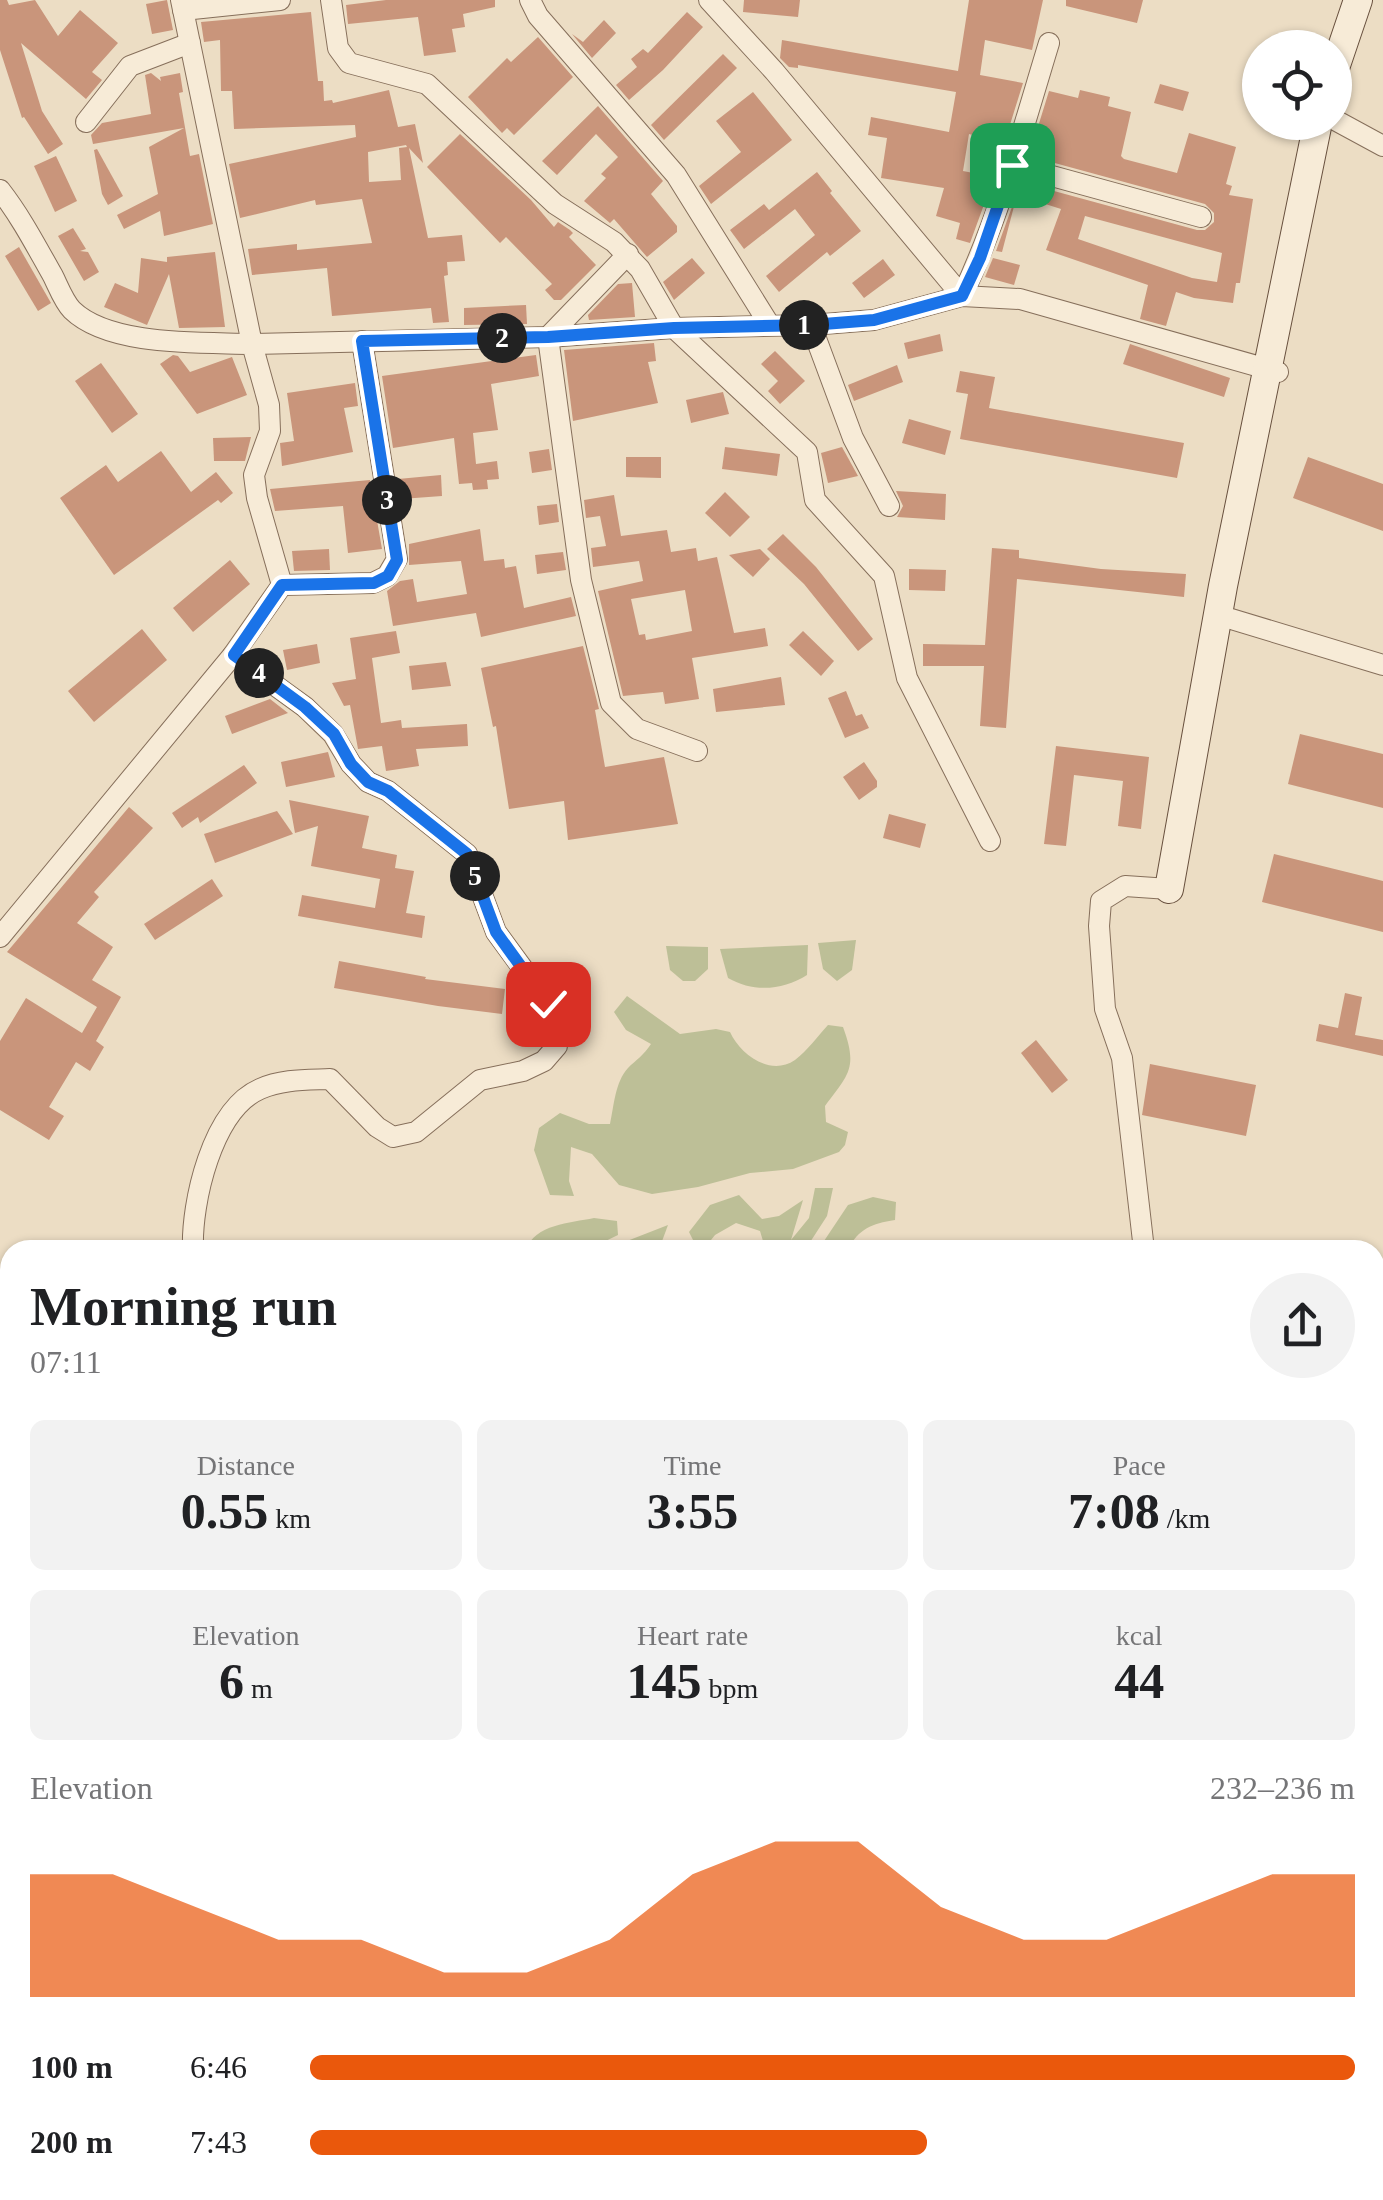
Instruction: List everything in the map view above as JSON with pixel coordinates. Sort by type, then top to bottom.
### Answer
[{"type":"main road","points":[[1348,30],[1358,0]]},
{"type":"main road","points":[[1169,888],[1218,615],[1314,140]]},
{"type":"street","points":[[280,0],[182,5],[268,405],[270,430],[254,475],[282,585]]},
{"type":"street","points":[[332,0],[338,48],[349,63],[427,84],[555,204],[614,242],[640,269],[674,328],[807,452],[815,500],[884,576],[907,678],[990,841]]},
{"type":"street","points":[[530,0],[538,16],[676,175],[769,324]]},
{"type":"street","points":[[709,0],[962,296]]},
{"type":"street","points":[[86,122],[130,66],[190,43]]},
{"type":"street","points":[[962,296],[980,258],[1012,165],[1049,43]]},
{"type":"street","points":[[1352,129],[1383,146]]},
{"type":"street","points":[[1012,165],[1200,216]]},
{"type":"street","points":[[0,190],[16,210],[70,309],[110,330],[162,340],[252,344],[548,337],[674,328],[811,325],[874,320],[962,296],[1020,299],[1278,372]]},
{"type":"street","points":[[548,337],[628,254]]},
{"type":"street","points":[[811,325],[853,438],[890,506]]},
{"type":"street","points":[[548,337],[581,580],[611,703],[638,729],[697,752]]},
{"type":"street","points":[[282,585],[374,583],[388,576],[397,560],[362,341]]},
{"type":"street","points":[[0,937],[234,655],[282,585]]},
{"type":"street","points":[[1218,615],[1383,665]]},
{"type":"street","points":[[192,1240],[201,1177],[228,1117],[258,1090],[296,1080],[330,1079],[377,1127],[393,1137],[416,1132],[480,1080],[523,1071],[544,1061],[556,1046],[558,1035],[548,1004],[496,932],[467,854],[388,791],[368,782],[351,764],[334,734],[305,707],[234,655]]},
{"type":"street","points":[[1143,1240],[1122,1058],[1104,1009],[1100,901],[1125,886],[1169,888]]},
{"type":"green space","points":[[856,940],[852,970],[837,981],[823,969],[818,943]]},
{"type":"green space","points":[[808,945],[807,975],[768,988],[728,978],[720,949]]},
{"type":"green space","points":[[666,946],[708,947],[708,969],[695,981],[683,981],[670,970]]},
{"type":"green space","points":[[627,996],[680,1034],[716,1029],[730,1032],[748,1055],[776,1066],[795,1060],[828,1025],[843,1027],[850,1052],[849,1070],[825,1106],[826,1122],[848,1132],[845,1145],[839,1152],[793,1169],[750,1173],[652,1194],[619,1185],[592,1154],[571,1147],[569,1181],[574,1196],[550,1195],[534,1150],[539,1128],[560,1113],[589,1124],[610,1124],[620,1080],[651,1044],[626,1030],[614,1012]]},
{"type":"green space","points":[[815,1188],[833,1188],[827,1216],[811,1240],[791,1240],[809,1218]]},
{"type":"green space","points":[[739,1195],[762,1219],[779,1216],[803,1200],[791,1240],[763,1240],[760,1231],[736,1223],[711,1240],[693,1240],[689,1232],[710,1205]]},
{"type":"green space","points":[[873,1197],[896,1202],[895,1220],[867,1228],[855,1240],[825,1240],[848,1205]]},
{"type":"green space","points":[[594,1218],[617,1221],[618,1235],[608,1240],[532,1240],[564,1223]]},
{"type":"green space","points":[[668,1225],[662,1240],[630,1240]]},
{"type":"building","points":[[0,0],[7,0],[9,5],[35,0],[58,36],[80,10],[118,43],[92,72],[102,80],[86,99],[21,43],[42,111],[63,144],[48,154],[22,118],[0,50]]},
{"type":"building","points":[[167,0],[173,30],[152,34],[146,4]]},
{"type":"building","points":[[386,0],[495,0],[495,7],[463,14],[465,27],[452,29],[456,52],[424,56],[418,17],[348,24],[346,5]]},
{"type":"building","points":[[744,0],[800,0],[798,17],[743,12]]},
{"type":"building","points":[[969,0],[1043,0],[1032,50],[985,40],[980,75],[1023,83],[1004,144],[969,134],[963,171],[994,177],[970,243],[956,239],[960,223],[936,216],[944,188],[881,178],[887,138],[868,135],[871,117],[949,132],[956,92],[798,65],[789,67],[780,58],[782,40],[958,71]]},
{"type":"building","points":[[1066,0],[1143,0],[1137,23],[1066,6]]},
{"type":"building","points":[[311,12],[318,81],[323,81],[324,101],[333,103],[389,90],[398,127],[415,124],[423,163],[409,148],[428,238],[462,235],[465,261],[447,262],[448,275],[444,276],[449,322],[433,323],[431,308],[332,316],[327,268],[252,275],[248,249],[297,244],[297,250],[372,243],[362,199],[316,205],[315,200],[240,218],[229,164],[356,137],[355,125],[234,129],[232,91],[221,91],[220,40],[204,42],[201,22]],"holes":[[[406,145],[399,148],[401,180],[369,182],[368,152]]]},
{"type":"building","points":[[687,12],[703,27],[629,100],[616,85],[637,67],[631,59],[643,49],[648,53]]},
{"type":"building","points":[[604,20],[616,33],[592,58],[572,34],[583,42]]},
{"type":"building","points":[[538,37],[573,77],[514,135],[507,128],[502,133],[468,97],[507,58],[511,62]]},
{"type":"building","points":[[723,54],[737,68],[664,140],[651,125]]},
{"type":"building","points":[[151,73],[161,81],[160,77],[180,73],[183,92],[179,93],[190,156],[199,154],[213,224],[164,236],[160,211],[124,229],[117,215],[158,194],[149,147],[184,128],[93,144],[91,135],[102,123],[151,114],[145,75]]},
{"type":"building","points":[[1160,84],[1189,92],[1183,111],[1154,103]]},
{"type":"building","points":[[1080,90],[1110,97],[1108,106],[1131,112],[1121,156],[1124,159],[1177,173],[1189,133],[1236,147],[1226,184],[1232,186],[1229,195],[1253,199],[1240,283],[1236,283],[1233,303],[1176,292],[1166,326],[1140,319],[1148,285],[1046,250],[1061,209],[1017,195],[1002,252],[996,251],[1021,182],[1197,230],[1205,230],[1214,222],[1214,213],[1205,204],[1029,156],[1049,91],[1078,98]],"holes":[[[1085,216],[1222,253],[1217,282],[1192,278],[1078,239]]]},
{"type":"building","points":[[753,92],[792,140],[711,204],[699,186],[741,152],[716,121]]},
{"type":"building","points":[[598,106],[663,181],[651,194],[677,226],[677,232],[647,257],[614,219],[610,223],[584,201],[606,178],[601,174],[618,157],[596,134],[557,175],[542,161]]},
{"type":"building","points":[[460,134],[531,200],[554,227],[558,222],[570,230],[573,233],[569,237],[596,265],[561,300],[554,300],[545,290],[552,284],[506,237],[500,243],[427,167]]},
{"type":"building","points":[[97,149],[123,196],[108,205],[102,194],[94,150]]},
{"type":"building","points":[[56,156],[77,201],[55,212],[34,166]]},
{"type":"building","points":[[817,172],[861,231],[830,256],[827,252],[779,292],[766,276],[815,235],[795,209],[744,249],[730,230],[764,204],[769,210]]},
{"type":"building","points":[[73,228],[86,249],[80,251],[88,252],[99,272],[84,281],[58,236]]},
{"type":"building","points":[[19,247],[51,303],[38,311],[5,256]]},
{"type":"building","points":[[215,252],[225,327],[179,328],[169,274],[147,325],[104,307],[115,283],[138,293],[141,258],[167,262],[167,257]]},
{"type":"building","points":[[692,258],[705,273],[674,300],[663,282]]},
{"type":"building","points":[[993,258],[1020,265],[1014,285],[985,277]]},
{"type":"building","points":[[883,259],[895,275],[864,298],[852,283]]},
{"type":"building","points":[[632,283],[635,317],[589,320],[588,315],[618,284]]},
{"type":"building","points":[[526,305],[527,324],[464,325],[464,308]]},
{"type":"building","points":[[940,334],[943,351],[908,359],[904,343]]},
{"type":"building","points":[[654,343],[656,361],[648,362],[658,403],[573,421],[564,350]]},
{"type":"building","points":[[1130,344],[1230,378],[1224,397],[1123,364]]},
{"type":"building","points":[[775,351],[805,381],[780,404],[768,391],[778,381],[761,364]]},
{"type":"building","points":[[173,355],[190,372],[232,357],[247,395],[197,414],[160,364]]},
{"type":"building","points":[[536,355],[539,376],[491,384],[498,430],[473,433],[476,464],[497,461],[499,479],[487,480],[488,489],[473,490],[472,483],[459,484],[454,438],[393,448],[382,376]]},
{"type":"building","points":[[101,363],[138,414],[112,433],[75,381]]},
{"type":"building","points":[[897,365],[903,382],[854,401],[848,385]]},
{"type":"building","points":[[960,371],[995,377],[989,408],[1184,443],[1177,478],[960,439],[968,394],[956,392]]},
{"type":"building","points":[[355,383],[358,406],[344,408],[353,452],[282,466],[280,443],[294,441],[287,393]]},
{"type":"building","points":[[723,392],[729,414],[691,423],[686,400]]},
{"type":"building","points":[[909,419],[951,431],[945,455],[902,443]]},
{"type":"building","points":[[251,437],[245,461],[214,461],[213,438]]},
{"type":"building","points":[[725,447],[780,454],[777,476],[722,469]]},
{"type":"building","points":[[842,447],[858,476],[828,483],[821,453]]},
{"type":"building","points":[[549,449],[552,470],[532,473],[529,452]]},
{"type":"building","points":[[161,451],[191,492],[216,472],[233,493],[114,575],[60,498],[106,465],[118,482]]},
{"type":"building","points":[[626,457],[661,457],[661,478],[626,477]]},
{"type":"building","points":[[1308,457],[1383,484],[1383,531],[1293,498]]},
{"type":"building","points":[[441,475],[442,496],[401,499],[398,479]]},
{"type":"building","points":[[370,480],[382,549],[348,553],[343,506],[275,511],[270,489]]},
{"type":"building","points":[[896,491],[946,494],[945,520],[897,517],[903,506]]},
{"type":"building","points":[[725,492],[750,517],[730,537],[705,513]]},
{"type":"building","points":[[614,495],[621,536],[667,530],[671,552],[696,548],[698,561],[717,557],[734,633],[765,628],[768,646],[692,658],[699,699],[665,704],[663,692],[623,696],[598,591],[643,581],[639,561],[593,567],[591,548],[606,546],[600,516],[586,518],[584,500]],"holes":[[[685,590],[692,631],[646,640],[645,634],[639,635],[631,599]]]},
{"type":"building","points":[[557,504],[559,522],[539,525],[537,506]]},
{"type":"building","points":[[480,529],[484,561],[504,559],[505,568],[516,566],[524,608],[571,597],[576,616],[481,637],[476,613],[393,626],[387,591],[400,581],[413,579],[417,602],[467,594],[461,561],[409,565],[409,544]]},
{"type":"building","points":[[783,534],[816,567],[873,639],[858,651],[804,584],[767,549]]},
{"type":"building","points":[[992,548],[1019,550],[1019,558],[1101,569],[1186,574],[1184,597],[1017,579],[1006,728],[980,726],[984,666],[923,666],[923,644],[985,645]]},
{"type":"building","points":[[329,549],[330,570],[294,571],[292,551]]},
{"type":"building","points":[[760,549],[770,559],[753,577],[729,555]]},
{"type":"building","points":[[563,552],[566,570],[537,574],[535,555]]},
{"type":"building","points":[[230,560],[250,584],[193,632],[173,608]]},
{"type":"building","points":[[909,569],[946,570],[945,591],[909,590]]},
{"type":"building","points":[[142,629],[167,660],[94,722],[68,691]]},
{"type":"building","points":[[396,631],[400,653],[372,658],[381,723],[401,720],[402,728],[467,724],[468,746],[416,749],[419,766],[386,771],[382,746],[358,749],[350,705],[344,706],[332,683],[356,679],[350,638]]},
{"type":"building","points":[[803,631],[834,661],[821,676],[789,645]]},
{"type":"building","points":[[317,644],[320,663],[287,670],[283,650]]},
{"type":"building","points":[[583,646],[599,709],[595,710],[605,767],[664,757],[678,824],[568,840],[564,801],[509,809],[496,726],[493,727],[481,668]]},
{"type":"building","points":[[446,662],[451,686],[412,690],[409,666]]},
{"type":"building","points":[[781,677],[785,705],[716,712],[713,689]]},
{"type":"building","points":[[846,691],[856,716],[862,714],[869,728],[845,738],[828,698]]},
{"type":"building","points":[[270,699],[288,713],[232,734],[225,716]]},
{"type":"building","points":[[1300,734],[1383,754],[1383,808],[1288,784]]},
{"type":"building","points":[[1056,746],[1149,757],[1141,829],[1118,826],[1123,781],[1074,775],[1066,846],[1044,844]]},
{"type":"building","points":[[328,752],[335,777],[286,787],[281,762]]},
{"type":"building","points":[[864,762],[877,787],[859,800],[843,777]]},
{"type":"building","points":[[244,765],[257,783],[200,823],[198,817],[182,828],[172,813]]},
{"type":"building","points":[[289,800],[369,816],[362,848],[397,855],[395,868],[414,871],[406,913],[425,916],[422,938],[298,916],[302,895],[375,908],[380,879],[311,866],[318,826],[295,833]]},
{"type":"building","points":[[129,807],[153,828],[94,892],[99,897],[77,923],[113,947],[92,980],[121,997],[96,1041],[104,1047],[90,1071],[76,1062],[49,1107],[64,1116],[49,1140],[0,1110],[0,1041],[26,998],[82,1033],[97,1007],[7,952]]},
{"type":"building","points":[[277,811],[293,834],[215,863],[204,834]]},
{"type":"building","points":[[889,814],[926,824],[920,848],[883,838]]},
{"type":"building","points":[[1274,854],[1383,881],[1383,932],[1262,902]]},
{"type":"building","points":[[212,879],[223,896],[155,940],[144,924]]},
{"type":"building","points":[[339,961],[425,979],[505,989],[502,1014],[334,988]]},
{"type":"building","points":[[1345,993],[1362,997],[1355,1035],[1383,1040],[1383,1056],[1316,1041],[1319,1024],[1338,1028]]},
{"type":"building","points":[[1036,1040],[1068,1080],[1052,1093],[1021,1053]]},
{"type":"building","points":[[1150,1064],[1256,1085],[1246,1136],[1142,1115]]},
{"type":"route","points":[[548,1004],[496,932],[467,854],[388,791],[368,782],[351,764],[334,734],[305,707],[234,655],[282,585],[374,583],[388,576],[397,560],[362,341],[548,337],[874,320],[962,296],[980,258],[1012,165]]}]
